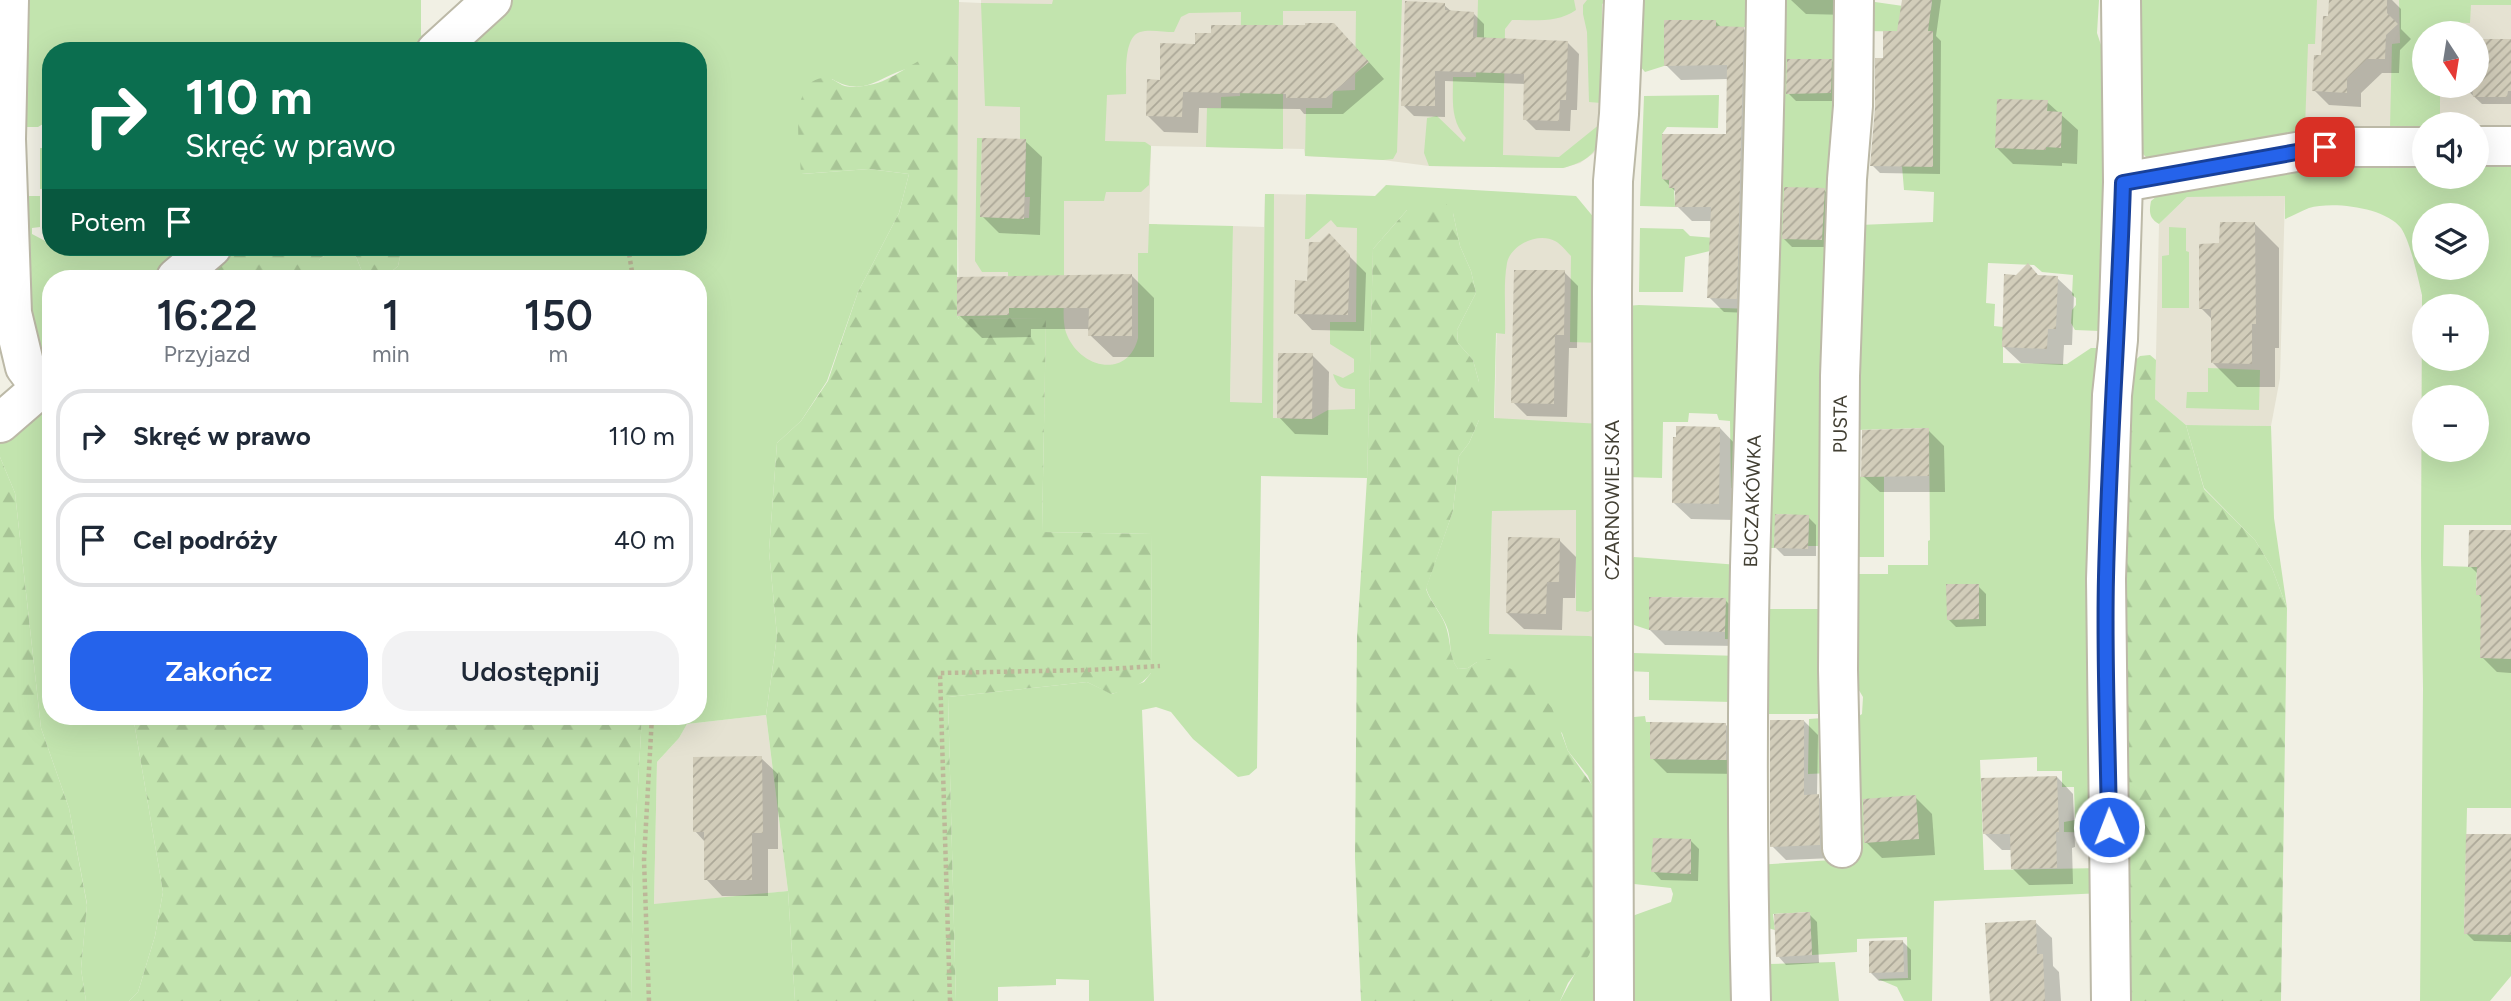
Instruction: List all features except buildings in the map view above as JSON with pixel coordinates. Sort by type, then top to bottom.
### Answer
[{"type":"street","points":[[9,0],[6,139],[12,313],[25,368],[42,381]]},
{"type":"street","points":[[446,42],[492,0]]},
{"type":"street","name":"CZARNOWIEJSKA","points":[[1614,1001],[1613,181],[1619,120],[1624,0]]},
{"type":"street","name":"BUCZAKÓWKA","points":[[1751,1001],[1747,819],[1750,568],[1764,153],[1766,0]]},
{"type":"street","name":"PUSTA","points":[[1842,848],[1838,670],[1840,376],[1847,179],[1853,106],[1854,0]]},
{"type":"street","points":[[2111,1001],[2106,579],[2123,183],[2121,0]]},
{"type":"street","points":[[2489,146],[2511,146]]},
{"type":"street","points":[[2123,183],[2325,147],[2412,147]]},
{"type":"street","points":[[185,270],[202,256]]},
{"type":"street","points":[[0,423],[42,386]]},
{"type":"path","points":[[950,1001],[940,673],[1160,666]]},
{"type":"path","points":[[649,1001],[644,860],[652,725]]},
{"type":"shaded area","points":[[959,0],[981,3],[981,0],[1615,0],[1603,138],[1594,153],[1580,163],[1563,168],[1429,166],[1383,160],[1305,156],[1304,149],[1151,146],[1149,224],[1157,224],[1152,534],[959,319],[957,160],[879,166]]},
{"type":"shaded area","points":[[2292,0],[2511,0],[2511,129],[2489,126],[2489,112],[2412,112],[2412,128],[2287,128]]},
{"type":"shaded area","points":[[1265,194],[1375,196],[1367,478],[1230,403],[1233,226],[1264,227]]},
{"type":"shaded area","points":[[2285,196],[2280,378],[2271,426],[2186,425],[2155,399],[2159,224],[2187,197]]},
{"type":"shaded area","points":[[1500,200],[1574,203],[1602,343],[1604,639],[1489,634]]},
{"type":"shaded area","points":[[766,715],[788,891],[654,905],[657,762],[679,738],[686,725],[707,725],[707,722]]},
{"type":"green space","points":[[17,0],[421,0],[421,36],[428,31],[421,42],[42,42],[42,125],[23,127]]},
{"type":"green space","points":[[509,0],[959,0],[958,66],[951,56],[909,68],[869,85],[852,86],[832,79],[802,174],[869,169],[909,174],[899,213],[858,292],[827,381],[801,421],[777,443],[769,551],[777,636],[766,715],[707,722],[707,270],[393,270],[398,266],[400,256],[707,256],[707,42],[462,42]]},
{"type":"green space","points":[[1053,0],[1402,0],[1397,152],[1393,159],[1305,156],[1306,108],[1332,108],[1333,91],[1355,90],[1356,11],[1283,11],[1283,149],[1206,147],[1207,108],[1221,108],[1221,97],[1240,96],[1241,12],[1189,13],[1181,17],[1174,32],[1148,31],[1134,36],[1128,50],[1126,94],[1107,95],[1105,141],[1145,142],[1151,146],[1149,185],[1141,192],[1106,192],[1104,201],[1064,201],[1064,325],[1074,347],[1093,362],[1115,364],[1125,360],[1133,351],[1138,338],[1138,253],[1148,253],[1149,224],[1233,226],[1230,402],[1262,403],[1265,194],[1274,194],[1273,418],[1312,419],[1328,410],[1355,409],[1355,389],[1341,386],[1333,374],[1343,378],[1354,372],[1354,359],[1330,344],[1330,322],[1356,322],[1357,228],[1337,227],[1331,220],[1309,239],[1305,239],[1306,194],[1375,196],[1386,185],[1576,196],[1600,225],[1602,343],[1570,342],[1571,256],[1561,246],[1549,239],[1534,239],[1520,245],[1510,256],[1505,280],[1505,334],[1496,333],[1494,418],[1602,424],[1604,603],[1588,612],[1576,611],[1576,510],[1492,511],[1489,634],[1589,636],[1604,639],[1605,820],[1588,776],[1568,751],[1562,733],[1477,662],[1468,668],[1458,669],[1451,655],[1446,624],[1426,588],[1453,511],[1459,456],[1469,443],[1479,420],[1479,382],[1473,360],[1458,343],[1457,330],[1476,293],[1471,271],[1460,246],[1453,213],[1407,210],[1373,249],[1367,478],[1261,476],[1257,768],[1249,775],[1238,777],[1193,739],[1171,712],[1156,707],[1142,710],[1154,1001],[1089,1001],[1089,980],[1056,979],[1056,985],[998,987],[998,1001],[956,1001],[948,697],[1087,682],[1112,694],[1144,682],[1151,673],[1152,534],[1042,532],[1046,318],[959,319],[957,316],[1009,315],[1008,272],[982,272],[975,261],[977,138],[982,138],[980,217],[1029,218],[1030,197],[1025,197],[1026,139],[1020,139],[1020,107],[985,106],[981,3],[1052,4]]},
{"type":"green space","points":[[1478,0],[1574,0],[1576,10],[1562,17],[1512,20],[1505,29],[1503,155],[1559,157],[1600,124],[1603,138],[1587,158],[1563,168],[1429,166],[1424,153],[1427,118],[1437,116],[1464,142],[1466,138],[1455,117],[1453,77],[1476,77]]},
{"type":"green space","points":[[1587,0],[1608,0],[1602,4],[1601,103],[1589,102],[1587,32],[1583,14],[1583,5]]},
{"type":"green space","points":[[1637,0],[1758,0],[1757,27],[1727,27],[1716,65],[1716,20],[1664,20],[1664,66],[1645,72],[1634,59]]},
{"type":"green space","points":[[1774,0],[1844,0],[1830,773],[1808,774],[1809,719],[1823,718],[1822,714],[1756,714],[1760,609],[1819,609],[1820,546],[1808,546],[1809,516],[1776,514],[1774,548],[1761,548]]},
{"type":"green space","points":[[1932,0],[2099,0],[2097,33],[2102,48],[2101,86],[2107,95],[2100,331],[2075,330],[2071,323],[2072,310],[2076,305],[2076,298],[2072,295],[2073,275],[2042,272],[2034,265],[1988,263],[1986,303],[1995,304],[1994,326],[2003,327],[2003,363],[2067,364],[2091,348],[2100,348],[2100,833],[2064,832],[2064,822],[2075,820],[2074,787],[2062,787],[2062,771],[2037,771],[2037,757],[1980,760],[1984,870],[2103,868],[2103,893],[1934,901],[1932,1001],[1904,1001],[1897,987],[1878,979],[1908,978],[1907,937],[1857,939],[1857,952],[1812,955],[1810,912],[1773,914],[1775,930],[1757,925],[1756,865],[1832,860],[1846,724],[1862,714],[1863,697],[1847,670],[1848,477],[1884,476],[1884,557],[1859,557],[1859,574],[1888,574],[1888,565],[1928,565],[1929,428],[1855,430],[1859,225],[1933,222],[1934,192],[1904,190],[1902,166],[1933,166],[1933,32],[1863,31],[1868,6],[1875,2],[1931,10]]},
{"type":"green space","points":[[2132,0],[2317,0],[2315,44],[2308,44],[2305,128],[2294,135],[2150,161],[2140,151]]},
{"type":"green space","points":[[2399,0],[2511,0],[2511,5],[2471,5],[2470,21],[2412,21],[2412,98],[2440,98],[2440,112],[2412,112],[2412,128],[2390,128],[2392,44],[2400,43]]},
{"type":"green space","points":[[941,52],[951,56],[958,66],[957,316],[959,319],[1046,318],[1042,532],[1152,534],[1151,673],[1133,687],[1111,694],[1087,682],[948,697],[956,1001],[795,1001],[788,891],[766,715],[777,636],[769,551],[777,443],[801,421],[828,381],[858,292],[899,213],[909,174],[869,169],[801,174],[798,134],[800,104],[811,83],[822,78],[850,87],[874,84]]},
{"type":"green space","points":[[1719,95],[1718,128],[1667,127],[1662,134],[1662,179],[1669,180],[1669,188],[1674,188],[1675,207],[1640,206],[1644,96]]},
{"type":"green space","points":[[40,148],[42,148],[42,189]]},
{"type":"green space","points":[[2321,162],[2412,162],[2412,189],[2489,189],[2489,163],[2511,163],[2511,525],[2444,525],[2443,566],[2477,567],[2476,594],[2481,595],[2481,627],[2511,659],[2511,808],[2467,808],[2464,934],[2511,935],[2511,976],[2490,1001],[2420,1001],[2423,689],[2421,462],[2489,462],[2489,385],[2422,385],[2422,371],[2489,371],[2489,294],[2422,294],[2418,280],[2489,280],[2489,203],[2412,203],[2412,256],[2401,228],[2383,215],[2358,208],[2319,206],[2285,219],[2285,196],[2187,197],[2159,224],[2150,212],[2151,201],[2163,191]]},
{"type":"green space","points":[[22,196],[40,196],[40,227],[32,228],[32,234],[42,239],[42,256],[185,256],[169,270],[42,270],[42,360],[30,350]]},
{"type":"green space","points":[[1445,202],[1453,213],[1460,246],[1471,271],[1476,293],[1457,330],[1458,343],[1473,360],[1479,382],[1479,420],[1469,443],[1459,456],[1453,511],[1426,589],[1445,624],[1458,669],[1468,668],[1489,659],[1518,672],[1536,688],[1552,708],[1568,751],[1599,795],[1595,937],[1589,955],[1568,983],[1560,1001],[1361,1001],[1355,858],[1357,637],[1367,478],[1373,249],[1407,210]]},
{"type":"green space","points":[[2169,227],[2186,228],[2189,308],[2162,308],[2162,256],[2169,255]]},
{"type":"green space","points":[[1640,228],[1683,229],[1690,236],[1715,238],[1714,250],[1685,257],[1683,292],[1639,292]]},
{"type":"green space","points":[[218,256],[324,256],[319,260],[319,270],[201,270]]},
{"type":"green space","points":[[324,256],[356,256],[361,270],[319,270],[319,260]]},
{"type":"green space","points":[[356,256],[400,256],[398,266],[393,270],[361,270]]},
{"type":"green space","points":[[1626,306],[1750,309],[1739,489],[1731,488],[1730,421],[1719,420],[1717,414],[1689,413],[1688,422],[1663,422],[1662,478],[1626,477]]},
{"type":"green space","points":[[2150,355],[2156,360],[2155,399],[2186,425],[2204,489],[2255,540],[2272,568],[2287,608],[2281,1001],[2119,1001],[2128,367],[2140,356]]},
{"type":"green space","points":[[2208,368],[2260,370],[2259,410],[2186,408],[2187,392],[2208,392]]},
{"type":"green space","points":[[42,403],[42,725],[135,725],[163,892],[155,936],[138,992],[129,1001],[86,1001],[81,969],[87,904],[69,808],[41,728],[15,493],[0,457],[0,439]]},
{"type":"green space","points":[[2186,425],[2271,426],[2274,518],[2287,608],[2272,568],[2255,540],[2204,488]]},
{"type":"green space","points":[[0,457],[15,493],[41,728],[69,808],[87,905],[81,969],[86,1001],[0,1001]]},
{"type":"green space","points":[[1634,557],[1739,565],[1741,640],[1725,639],[1725,598],[1650,597],[1649,630],[1634,625],[1628,619],[1625,565]]},
{"type":"green space","points":[[1633,653],[1740,656],[1732,702],[1649,700],[1649,672],[1627,671],[1627,657]]},
{"type":"green space","points":[[1623,712],[1633,712],[1634,717],[1645,716],[1646,722],[1650,722],[1650,759],[1740,760],[1742,1001],[1625,1001],[1623,923],[1635,915],[1671,902],[1673,894],[1671,888],[1634,884],[1628,878]]},
{"type":"green space","points":[[135,725],[641,725],[633,871],[631,1001],[129,1001],[138,992],[155,936],[163,892]]},
{"type":"green space","points":[[641,725],[686,725],[679,738],[657,762],[654,904],[788,891],[795,1001],[631,1001],[633,871]]},
{"type":"green space","points":[[1595,937],[1606,1001],[1560,1001]]},
{"type":"green space","points":[[1835,962],[1839,1001],[1770,1001],[1769,964]]},
{"type":"route","points":[[2109,827],[2106,579],[2123,183],[2325,147]]}]
